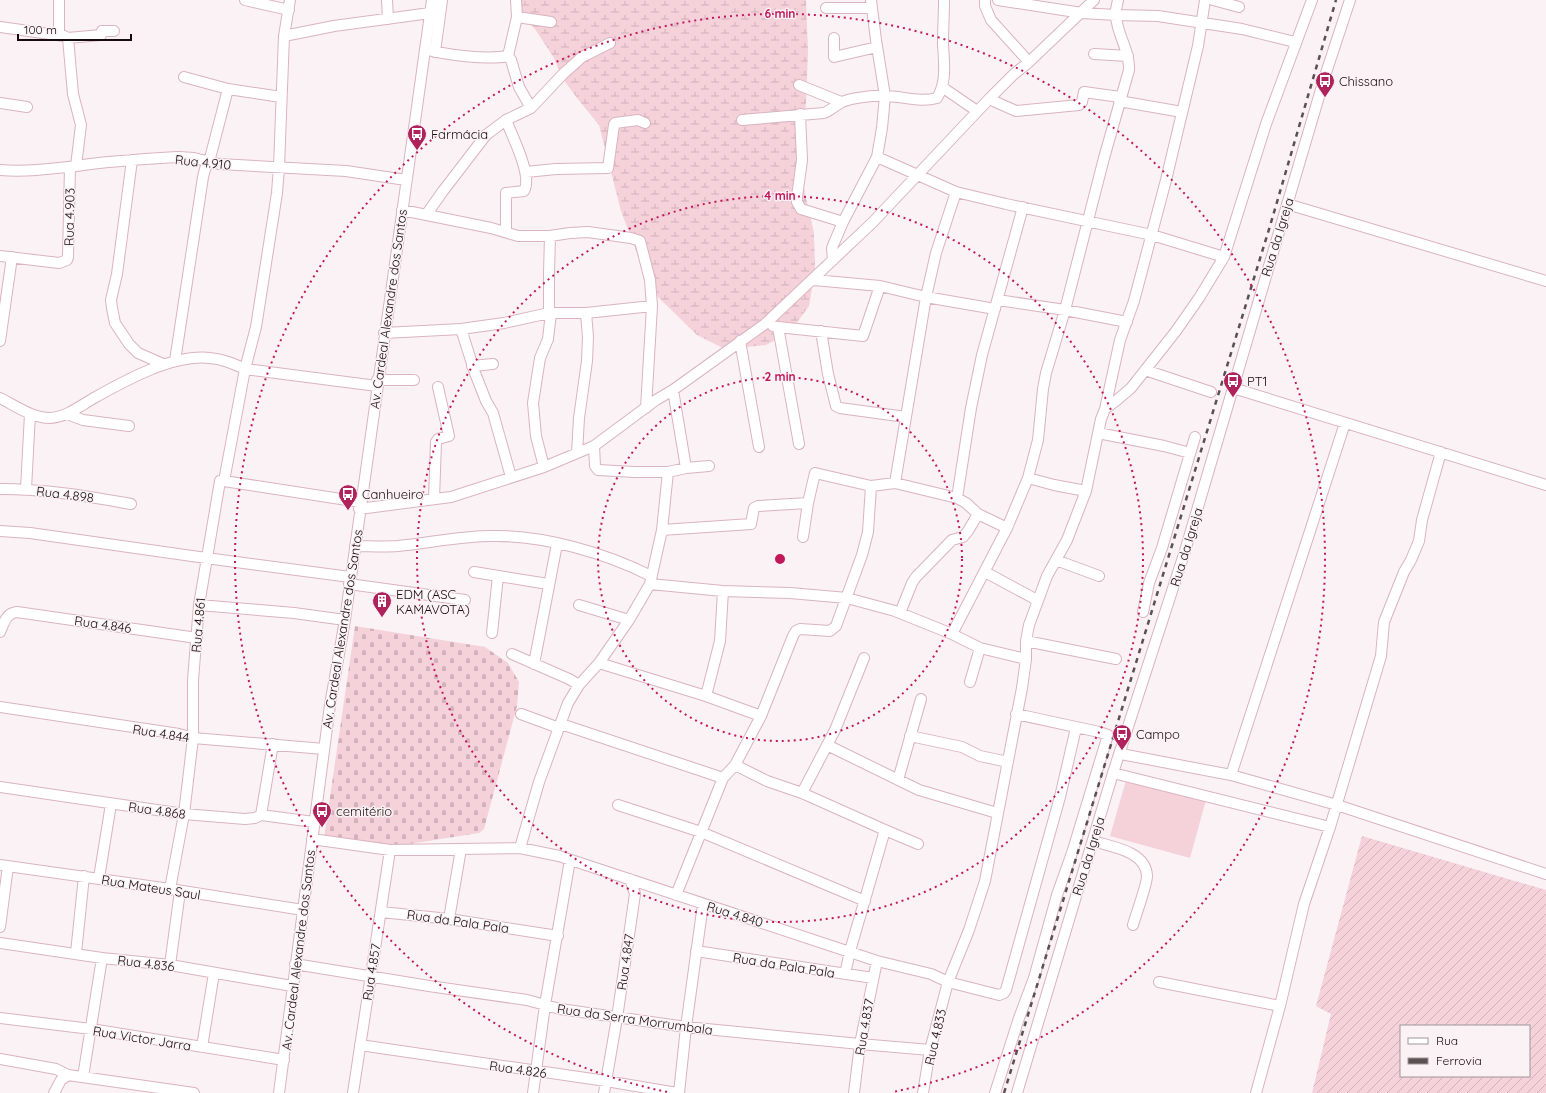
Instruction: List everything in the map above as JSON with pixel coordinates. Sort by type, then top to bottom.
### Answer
[{"type":"street","points":[[59,0],[73,94],[81,125],[73,166]]},
{"type":"street","points":[[245,0],[290,5]]},
{"type":"street","points":[[387,0],[388,19]]},
{"type":"street","points":[[436,0],[436,52]]},
{"type":"street","name":"Av. Cardeal Alexandre dos Santos","points":[[279,1093],[330,705],[345,620],[430,13],[436,0]]},
{"type":"street","points":[[516,0],[516,17],[508,56],[511,60],[519,87],[531,108]]},
{"type":"street","points":[[742,120],[824,113],[831,111],[841,102],[868,97],[885,96],[926,100],[937,98],[942,87],[945,63],[944,0]]},
{"type":"street","points":[[985,0],[984,6],[991,20],[1029,62]]},
{"type":"street","points":[[998,0],[1082,13],[1158,16],[1202,22],[1242,29],[1295,42]]},
{"type":"street","points":[[224,481],[360,506],[434,500],[451,497],[544,467],[594,446],[765,324],[814,280],[826,265],[873,222],[977,111],[1014,74],[1082,13],[1094,0]]},
{"type":"street","points":[[952,634],[1007,528],[1028,478],[1038,440],[1043,388],[1129,70],[1128,56],[1116,15],[1118,0]]},
{"type":"street","name":"Rua 4.833","points":[[923,1093],[930,1050],[948,982],[969,930],[984,881],[1008,762],[1026,659],[1026,641],[1029,625],[1046,576],[1066,540],[1086,491],[1120,340],[1134,301],[1152,235],[1198,46],[1205,0]]},
{"type":"street","points":[[1213,0],[1239,7]]},
{"type":"street","points":[[1105,409],[1131,388],[1176,331],[1199,298],[1224,257],[1251,168],[1295,42],[1312,0]]},
{"type":"street","name":"Rua da Igreja","points":[[1017,1093],[1114,773],[1185,551],[1287,204],[1350,0]]},
{"type":"street","points":[[826,8],[872,4],[877,48],[885,96],[877,157],[843,222],[832,248],[833,260]]},
{"type":"street","name":"Rua 4.861","points":[[170,966],[175,890],[193,738],[193,680],[199,605],[220,481],[224,481],[245,369],[256,326],[263,282],[279,167],[284,36],[290,5]]},
{"type":"street","points":[[284,36],[334,26],[430,13]]},
{"type":"street","points":[[516,17],[551,22]]},
{"type":"street","points":[[0,27],[64,37],[101,35],[102,31],[114,31]]},
{"type":"street","points":[[834,38],[834,57],[877,48]]},
{"type":"street","points":[[426,215],[442,191],[486,135],[506,120],[531,108],[563,74],[582,57],[610,43]]},
{"type":"street","points":[[425,49],[436,52],[489,58],[508,56]]},
{"type":"street","points":[[1094,54],[1128,56]]},
{"type":"street","points":[[184,76],[228,89],[281,97]]},
{"type":"street","points":[[798,85],[841,102]]},
{"type":"street","points":[[942,87],[977,111]]},
{"type":"street","points":[[176,361],[203,177],[209,162],[228,89]]},
{"type":"street","points":[[989,99],[1016,111],[1079,105],[1082,102],[1084,92],[1182,112]]},
{"type":"street","points":[[0,102],[27,107]]},
{"type":"street","points":[[800,114],[802,160],[798,202],[801,209],[843,222]]},
{"type":"street","points":[[506,120],[526,172],[526,184],[524,191],[506,193],[506,232]]},
{"type":"street","points":[[526,172],[556,169],[608,168],[615,123],[638,120],[645,123]]},
{"type":"street","name":"Rua 4.910","points":[[0,170],[21,171],[179,157],[219,164],[346,171],[406,180]]},
{"type":"street","points":[[877,157],[956,192],[1152,235],[1224,257]]},
{"type":"street","points":[[132,160],[117,274],[112,295],[112,308],[115,323],[129,344],[138,353],[163,364]]},
{"type":"street","name":"Rua 4.903","points":[[12,258],[59,263],[67,260],[73,166]]},
{"type":"street","points":[[895,483],[926,297],[936,253],[956,192]]},
{"type":"street","points":[[1287,204],[1546,281]]},
{"type":"street","points":[[958,498],[971,408],[987,331],[1023,207]]},
{"type":"street","points":[[402,210],[506,232],[518,236],[550,236],[588,232],[631,238],[640,241],[650,280],[652,306],[646,408]]},
{"type":"street","points":[[544,467],[536,436],[534,403],[540,358],[548,339],[550,313],[548,274],[550,236]]},
{"type":"street","points":[[0,256],[12,258],[0,341]]},
{"type":"street","points":[[814,280],[880,286],[926,297],[1065,310],[1127,322]]},
{"type":"street","points":[[765,324],[778,327],[863,336],[880,286]]},
{"type":"street","points":[[384,333],[462,329],[504,323],[550,313],[586,313],[652,306]]},
{"type":"street","points":[[577,453],[587,361],[588,337],[586,313]]},
{"type":"street","points":[[778,327],[798,444]]},
{"type":"street","points":[[462,329],[472,366],[486,401],[493,413],[511,477]]},
{"type":"street","points":[[821,331],[828,374],[836,406],[840,408],[906,417]]},
{"type":"street","points":[[740,341],[759,447]]},
{"type":"street","points":[[0,398],[30,414],[52,418],[67,414],[94,398],[163,364],[195,358],[210,358],[228,362],[245,369],[377,383],[414,380]]},
{"type":"street","points":[[472,366],[493,364]]},
{"type":"street","points":[[1145,370],[1211,392]]},
{"type":"street","points":[[434,500],[436,442],[438,439],[449,436],[438,387]]},
{"type":"street","points":[[1233,388],[1546,485]]},
{"type":"street","points":[[673,390],[686,468]]},
{"type":"street","points":[[26,489],[30,414]]},
{"type":"street","points":[[67,414],[84,420],[129,426]]},
{"type":"street","points":[[1231,775],[1345,422]]},
{"type":"street","points":[[1098,433],[1164,446],[1190,453]]},
{"type":"street","points":[[1143,612],[1149,583],[1162,548],[1195,437]]},
{"type":"street","points":[[594,446],[595,466],[598,470],[668,472],[686,468],[709,466]]},
{"type":"street","points":[[1256,1093],[1280,1006],[1304,904],[1330,827],[1380,656],[1384,622],[1404,572],[1419,541],[1422,520],[1441,452]]},
{"type":"street","points":[[520,848],[539,782],[568,702],[579,685],[599,663],[629,620],[650,580],[662,530],[668,472]]},
{"type":"street","points":[[803,537],[808,503],[815,473],[871,486],[895,483],[958,498],[978,514],[1007,528]]},
{"type":"street","points":[[1028,478],[1086,491]]},
{"type":"street","points":[[676,895],[700,832],[723,778],[735,765],[761,716],[796,631],[800,629],[826,631],[832,630],[836,626],[862,555],[868,532],[871,486]]},
{"type":"street","name":"Rua 4.898","points":[[0,489],[26,489],[68,493],[131,504]]},
{"type":"street","points":[[662,530],[751,524],[754,508],[758,506],[808,503]]},
{"type":"street","points":[[900,613],[912,583],[916,577],[952,540],[963,537],[978,514]]},
{"type":"street","points":[[0,531],[30,533],[206,558],[465,600]]},
{"type":"street","points":[[355,546],[396,546],[491,536],[509,536],[584,550],[635,568],[650,580],[723,592],[790,592],[847,598],[900,613],[952,634],[980,648],[1026,659]]},
{"type":"street","points":[[534,664],[556,544]]},
{"type":"street","points":[[1056,560],[1099,576]]},
{"type":"street","points":[[474,572],[548,584]]},
{"type":"street","points":[[985,572],[1037,600]]},
{"type":"street","points":[[492,632],[498,576]]},
{"type":"street","points":[[706,696],[720,641],[723,592]]},
{"type":"street","points":[[199,605],[294,613],[345,620]]},
{"type":"street","points":[[579,605],[629,620]]},
{"type":"street","name":"Rua 4.846","points":[[0,632],[6,618],[10,614],[17,612],[197,638]]},
{"type":"street","points":[[1026,641],[1116,660]]},
{"type":"street","points":[[970,682],[980,648]]},
{"type":"street","points":[[512,654],[569,679],[579,685]]},
{"type":"street","points":[[802,793],[835,730],[864,658]]},
{"type":"street","points":[[599,663],[706,696],[761,716]]},
{"type":"street","points":[[898,780],[921,699]]},
{"type":"street","name":"Rua 4.844","points":[[0,707],[179,734],[193,738],[324,749]]},
{"type":"street","points":[[521,714],[723,778]]},
{"type":"street","points":[[1016,714],[1076,728]]},
{"type":"street","name":"Rua da Igreja","points":[[995,1093],[1019,1018],[1034,978],[1057,895],[1072,853],[1108,735],[1076,728]]},
{"type":"street","name":"Rua 4.840","points":[[312,839],[390,850],[520,848],[559,856],[877,961],[931,974],[948,982],[999,995],[1004,993],[1006,990],[1060,797],[1076,728]]},
{"type":"street","points":[[910,736],[962,747],[980,756],[1008,762]]},
{"type":"street","points":[[261,815],[273,744]]},
{"type":"street","points":[[827,745],[919,790],[998,813]]},
{"type":"street","points":[[1121,754],[1231,775],[1336,805],[1546,874]]},
{"type":"street","points":[[735,765],[767,781],[802,793],[918,844]]},
{"type":"street","points":[[1114,773],[1330,827]]},
{"type":"street","name":"Rua 4.868","points":[[0,787],[184,814],[245,819],[255,818],[261,815],[314,822]]},
{"type":"street","points":[[99,878],[111,804]]},
{"type":"street","points":[[618,806],[700,832],[865,901]]},
{"type":"street","points":[[845,974],[850,951],[885,830]]},
{"type":"street","points":[[1093,841],[1138,857],[1144,864],[1147,877],[1133,925]]},
{"type":"street","points":[[449,919],[461,849]]},
{"type":"street","name":"Rua 4.857","points":[[353,1093],[390,850]]},
{"type":"street","points":[[533,1093],[545,1004],[570,860]]},
{"type":"street","points":[[0,927],[4,866]]},
{"type":"street","name":"Rua Mateus Saul","points":[[4,866],[99,878],[303,910]]},
{"type":"street","points":[[76,953],[84,876]]},
{"type":"street","name":"Rua 4.847","points":[[604,1093],[617,1018],[635,894],[630,879]]},
{"type":"street","points":[[635,894],[651,886]]},
{"type":"street","points":[[678,1093],[703,904]]},
{"type":"street","name":"Rua da Pala Pala","points":[[381,912],[449,919],[558,936]]},
{"type":"street","name":"Rua 4.836","points":[[0,943],[170,966],[292,986]]},
{"type":"street","name":"Rua da Pala Pala","points":[[696,951],[873,978]]},
{"type":"street","points":[[83,1077],[102,958]]},
{"type":"street","name":"Rua 4.837","points":[[854,1093],[860,1044],[877,961]]},
{"type":"street","name":"Rua da Serra Morrumbala","points":[[295,964],[527,1000],[560,1009],[617,1018],[686,1027],[930,1050]]},
{"type":"street","points":[[202,1047],[214,973]]},
{"type":"street","points":[[1159,982],[1280,1006]]},
{"type":"street","name":"Rua Victor Jarra","points":[[0,1018],[91,1029],[284,1060]]},
{"type":"street","name":"Rua 4.826","points":[[360,1045],[678,1093]]},
{"type":"street","points":[[0,1059],[56,1069],[68,1075],[194,1093]]},
{"type":"street","points":[[54,1093],[62,1080],[68,1075]]},
{"type":"green space","points":[[510,0],[806,0],[808,52],[806,104],[798,162],[814,233],[815,270],[809,306],[790,332],[766,345],[725,349],[697,335],[658,297],[640,261],[621,211],[599,125],[563,79],[554,58],[535,29],[511,4]]},
{"type":"green space","points":[[355,626],[485,647],[508,663],[519,682],[517,706],[484,829],[479,833],[396,846],[324,838]]},
{"type":"green space","points":[[1127,777],[1206,800],[1190,858],[1110,836]]},
{"type":"green space","points":[[1362,836],[1546,890],[1546,1093],[1312,1093],[1331,1014],[1316,1006]]},
{"type":"railway","points":[[1004,1093],[1270,226],[1336,0]]},
{"type":"place","name":"Chissano","points":[[1325,98]]},
{"type":"place","name":"Farmácia","points":[[417,151]]},
{"type":"place","name":"PT1","points":[[1233,398]]},
{"type":"place","name":"Canhueiro","points":[[348,511]]},
{"type":"place","name":"EDM (ASC KAMAVOTA)","points":[[382,618]]},
{"type":"place","name":"Campo","points":[[1122,751]]},
{"type":"place","name":"cemitério","points":[[322,828]]}]
